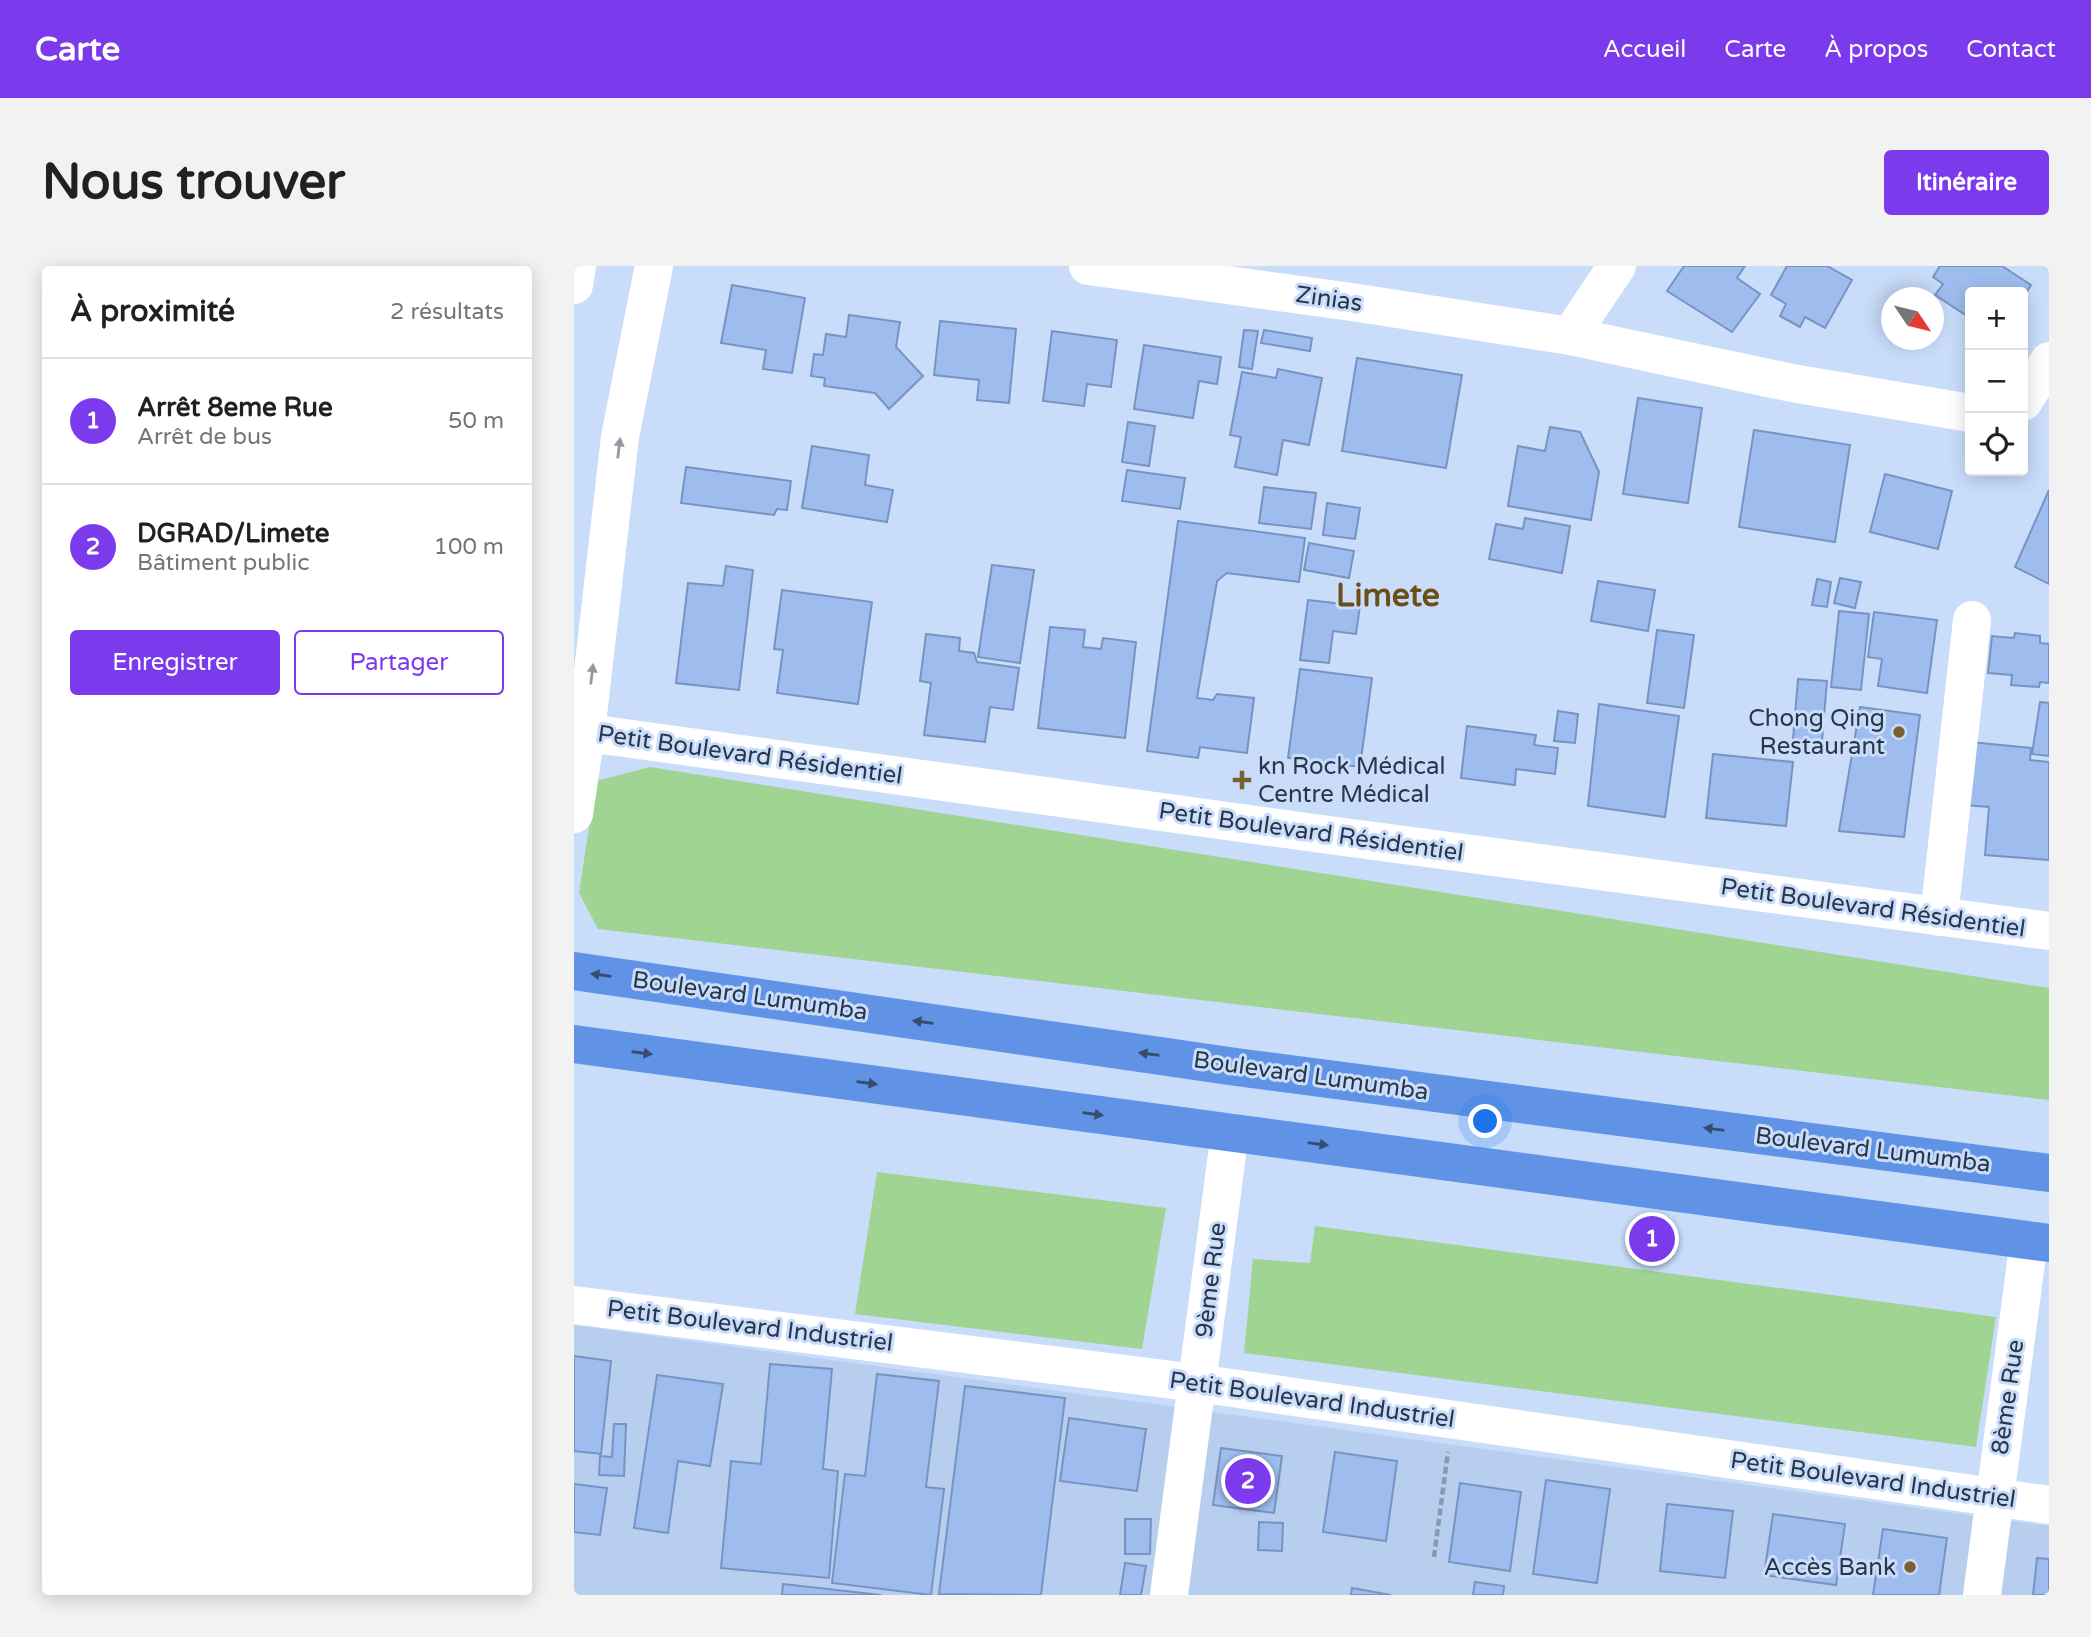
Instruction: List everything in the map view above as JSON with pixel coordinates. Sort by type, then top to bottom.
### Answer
[{"type":"highway","name":"Boulevard Lumumba","points":[[574,971],[1237,1067],[2049,1173]]},
{"type":"highway","points":[[574,1044],[2039,1241]]},
{"type":"street","points":[[574,285],[577,266]]},
{"type":"street","points":[[574,814],[580,731],[620,437],[654,266]]},
{"type":"street","name":"Zinias","points":[[1088,266],[1135,268],[1570,336],[1792,383],[1965,412]]},
{"type":"street","points":[[1570,336],[1616,266]]},
{"type":"street","points":[[2028,394],[2049,361]]},
{"type":"street","points":[[1939,917],[1972,620]]},
{"type":"street","name":"Petit Boulevard Résidentiel","points":[[580,731],[2049,931]]},
{"type":"street","name":"9ème Rue","points":[[1169,1595],[1230,1132]]},
{"type":"street","name":"8ème Rue","points":[[1982,1595],[1995,1497],[2039,1241]]},
{"type":"street","name":"Petit Boulevard Industriel","points":[[574,1304],[1197,1383],[2049,1505]]},
{"type":"path","points":[[1434,1557],[1452,1420]]},
{"type":"shaded area","points":[[574,1325],[2049,1526],[2049,1595],[574,1595]]},
{"type":"green space","points":[[650,767],[2049,988],[2049,1100],[598,929],[579,893],[596,781]]},
{"type":"green space","points":[[877,1172],[1166,1208],[1142,1349],[855,1314]]},
{"type":"green space","points":[[1315,1226],[1996,1317],[1976,1447],[1244,1353],[1253,1259],[1310,1263]]},
{"type":"building","points":[[1684,266],[1745,266],[1737,278],[1760,294],[1732,332],[1667,291]]},
{"type":"building","points":[[1787,266],[1827,266],[1852,280],[1825,328],[1805,317],[1800,327],[1780,316],[1786,304],[1771,295]]},
{"type":"building","points":[[1940,266],[2002,266],[2031,285],[2028,290],[2028,287],[1965,287],[1965,315],[1944,301],[1944,287],[1941,287],[1943,284],[1933,277]]},
{"type":"building","points":[[732,285],[805,298],[792,373],[763,369],[766,350],[721,343]]},
{"type":"building","points":[[849,315],[900,322],[896,347],[923,376],[889,409],[875,393],[824,386],[825,378],[811,376],[814,354],[823,355],[826,334],[846,337]]},
{"type":"building","points":[[940,321],[1016,329],[1009,403],[977,400],[979,380],[934,375]]},
{"type":"building","points":[[1244,330],[1258,331],[1252,369],[1239,367]]},
{"type":"building","points":[[1264,330],[1312,338],[1310,351],[1261,343]]},
{"type":"building","points":[[1052,331],[1117,340],[1111,387],[1087,384],[1084,406],[1043,401]]},
{"type":"building","points":[[1144,345],[1221,357],[1217,384],[1199,381],[1193,418],[1134,409]]},
{"type":"building","points":[[1357,358],[1462,375],[1446,468],[1342,451]]},
{"type":"building","points":[[1278,369],[1322,378],[1309,445],[1283,440],[1277,475],[1235,467],[1241,437],[1230,435],[1242,372],[1276,378]]},
{"type":"building","points":[[1638,398],[1702,408],[1688,503],[1623,494]]},
{"type":"building","points":[[1128,422],[1155,426],[1149,466],[1122,462]]},
{"type":"building","points":[[1550,427],[1580,432],[1599,472],[1591,520],[1508,506],[1518,446],[1545,451]]},
{"type":"building","points":[[1754,430],[1850,445],[1835,542],[1739,527]]},
{"type":"building","points":[[812,446],[869,455],[865,485],[893,490],[887,522],[802,508]]},
{"type":"building","points":[[686,467],[791,481],[787,510],[777,509],[774,515],[681,503]]},
{"type":"building","points":[[1127,470],[1185,478],[1180,509],[1122,501]]},
{"type":"building","points":[[1885,474],[1952,491],[1938,549],[1870,532]]},
{"type":"building","points":[[1264,487],[1316,493],[1311,529],[1259,523]]},
{"type":"building","points":[[2049,490],[2049,584],[2015,567]]},
{"type":"building","points":[[1327,503],[1360,508],[1355,539],[1323,535]]},
{"type":"building","points":[[1525,518],[1570,526],[1562,573],[1489,559],[1496,524],[1523,529]]},
{"type":"building","points":[[1178,521],[1305,538],[1299,582],[1227,573],[1217,581],[1197,698],[1213,700],[1217,694],[1254,698],[1247,753],[1200,747],[1198,758],[1147,751]]},
{"type":"building","points":[[1309,543],[1354,551],[1349,578],[1304,570]]},
{"type":"building","points":[[992,565],[1034,570],[1020,663],[978,657]]},
{"type":"building","points":[[726,566],[753,570],[739,690],[676,683],[688,583],[723,586]]},
{"type":"building","points":[[1840,578],[1861,582],[1855,608],[1834,603]]},
{"type":"building","points":[[1817,579],[1831,582],[1827,607],[1812,605]]},
{"type":"building","points":[[1598,581],[1655,590],[1648,631],[1591,621]]},
{"type":"building","points":[[782,590],[872,602],[858,704],[777,693],[783,650],[774,649]]},
{"type":"building","points":[[1308,600],[1360,606],[1356,634],[1333,631],[1329,663],[1300,660]]},
{"type":"building","points":[[1839,611],[1869,614],[1861,690],[1831,687]]},
{"type":"building","points":[[1874,612],[1937,620],[1927,693],[1878,686],[1882,659],[1868,657]]},
{"type":"building","points":[[1050,627],[1085,630],[1083,647],[1101,649],[1103,638],[1136,642],[1125,738],[1038,728]]},
{"type":"building","points":[[1657,630],[1694,635],[1684,708],[1647,703]]},
{"type":"building","points":[[2015,633],[2040,636],[2040,643],[2049,644],[2049,683],[2040,682],[2039,687],[2011,685],[2012,675],[1988,673],[1992,636],[2014,638]]},
{"type":"building","points":[[926,634],[960,638],[959,651],[974,653],[977,662],[1019,668],[1013,710],[990,707],[985,742],[924,735],[931,683],[920,681]]},
{"type":"building","points":[[1300,669],[1372,678],[1360,767],[1288,758]]},
{"type":"building","points":[[1798,679],[1827,681],[1822,741],[1793,739]]},
{"type":"building","points":[[2040,702],[2049,703],[2049,756],[2032,754]]},
{"type":"building","points":[[1599,704],[1679,716],[1665,817],[1588,806]]},
{"type":"building","points":[[1860,707],[1920,715],[1904,837],[1839,831]]},
{"type":"building","points":[[1558,711],[1578,714],[1575,743],[1554,741]]},
{"type":"building","points":[[1467,726],[1536,735],[1534,745],[1558,748],[1555,774],[1516,769],[1515,785],[1461,778]]},
{"type":"building","points":[[1970,742],[2031,748],[2030,760],[2049,762],[2049,860],[1985,855],[1989,807],[1964,805]]},
{"type":"building","points":[[1713,754],[1793,762],[1786,826],[1706,818]]},
{"type":"building","points":[[574,1356],[611,1361],[601,1454],[574,1451]]},
{"type":"building","points":[[770,1364],[832,1369],[823,1469],[838,1471],[829,1578],[721,1568],[731,1461],[761,1464]]},
{"type":"building","points":[[877,1374],[939,1381],[926,1487],[944,1489],[931,1595],[832,1583],[845,1474],[865,1476]]},
{"type":"building","points":[[657,1375],[723,1384],[710,1466],[678,1461],[668,1533],[634,1528]]},
{"type":"building","points":[[965,1386],[1065,1398],[1041,1595],[939,1594]]},
{"type":"building","points":[[1069,1418],[1146,1429],[1137,1491],[1060,1481]]},
{"type":"building","points":[[614,1424],[626,1424],[624,1476],[599,1475],[600,1456],[612,1457]]},
{"type":"building","points":[[1221,1448],[1282,1456],[1274,1513],[1213,1505]]},
{"type":"building","points":[[1335,1452],[1397,1461],[1386,1541],[1323,1532]]},
{"type":"building","points":[[1546,1480],[1610,1489],[1597,1583],[1533,1574]]},
{"type":"building","points":[[1460,1483],[1521,1492],[1510,1571],[1449,1562]]},
{"type":"building","points":[[574,1484],[607,1488],[600,1535],[574,1532]]},
{"type":"building","points":[[1667,1504],[1733,1511],[1725,1578],[1660,1571]]},
{"type":"building","points":[[1773,1514],[1845,1524],[1836,1585],[1764,1575]]},
{"type":"building","points":[[1125,1519],[1151,1519],[1150,1554],[1125,1554]]},
{"type":"building","points":[[1259,1522],[1283,1523],[1282,1551],[1258,1550]]},
{"type":"building","name":"Accès Bank","points":[[1883,1529],[1947,1538],[1939,1595],[1873,1595]]},
{"type":"building","points":[[2037,1558],[2049,1559],[2049,1595],[2033,1595]]},
{"type":"building","points":[[1125,1563],[1146,1566],[1141,1595],[1120,1595]]},
{"type":"building","points":[[1475,1582],[1504,1586],[1503,1595],[1473,1595]]},
{"type":"building","points":[[783,1584],[881,1595],[782,1595]]},
{"type":"building","points":[[1352,1588],[1391,1595],[1351,1595]]},
{"type":"place","name":"Chong Qing Restaurant","points":[[1899,732]]},
{"type":"place","name":"kn Rock Médical Centre Médical","points":[[1242,780]]},
{"type":"place","name":"Arrêt 8eme Rue","points":[[1652,1239]]},
{"type":"place","name":"DGRAD/Limete","points":[[1248,1481]]},
{"type":"place","name":"Accès Bank","points":[[1910,1567]]},
{"type":"district","name":"Limete","points":[[1388,596]]}]
